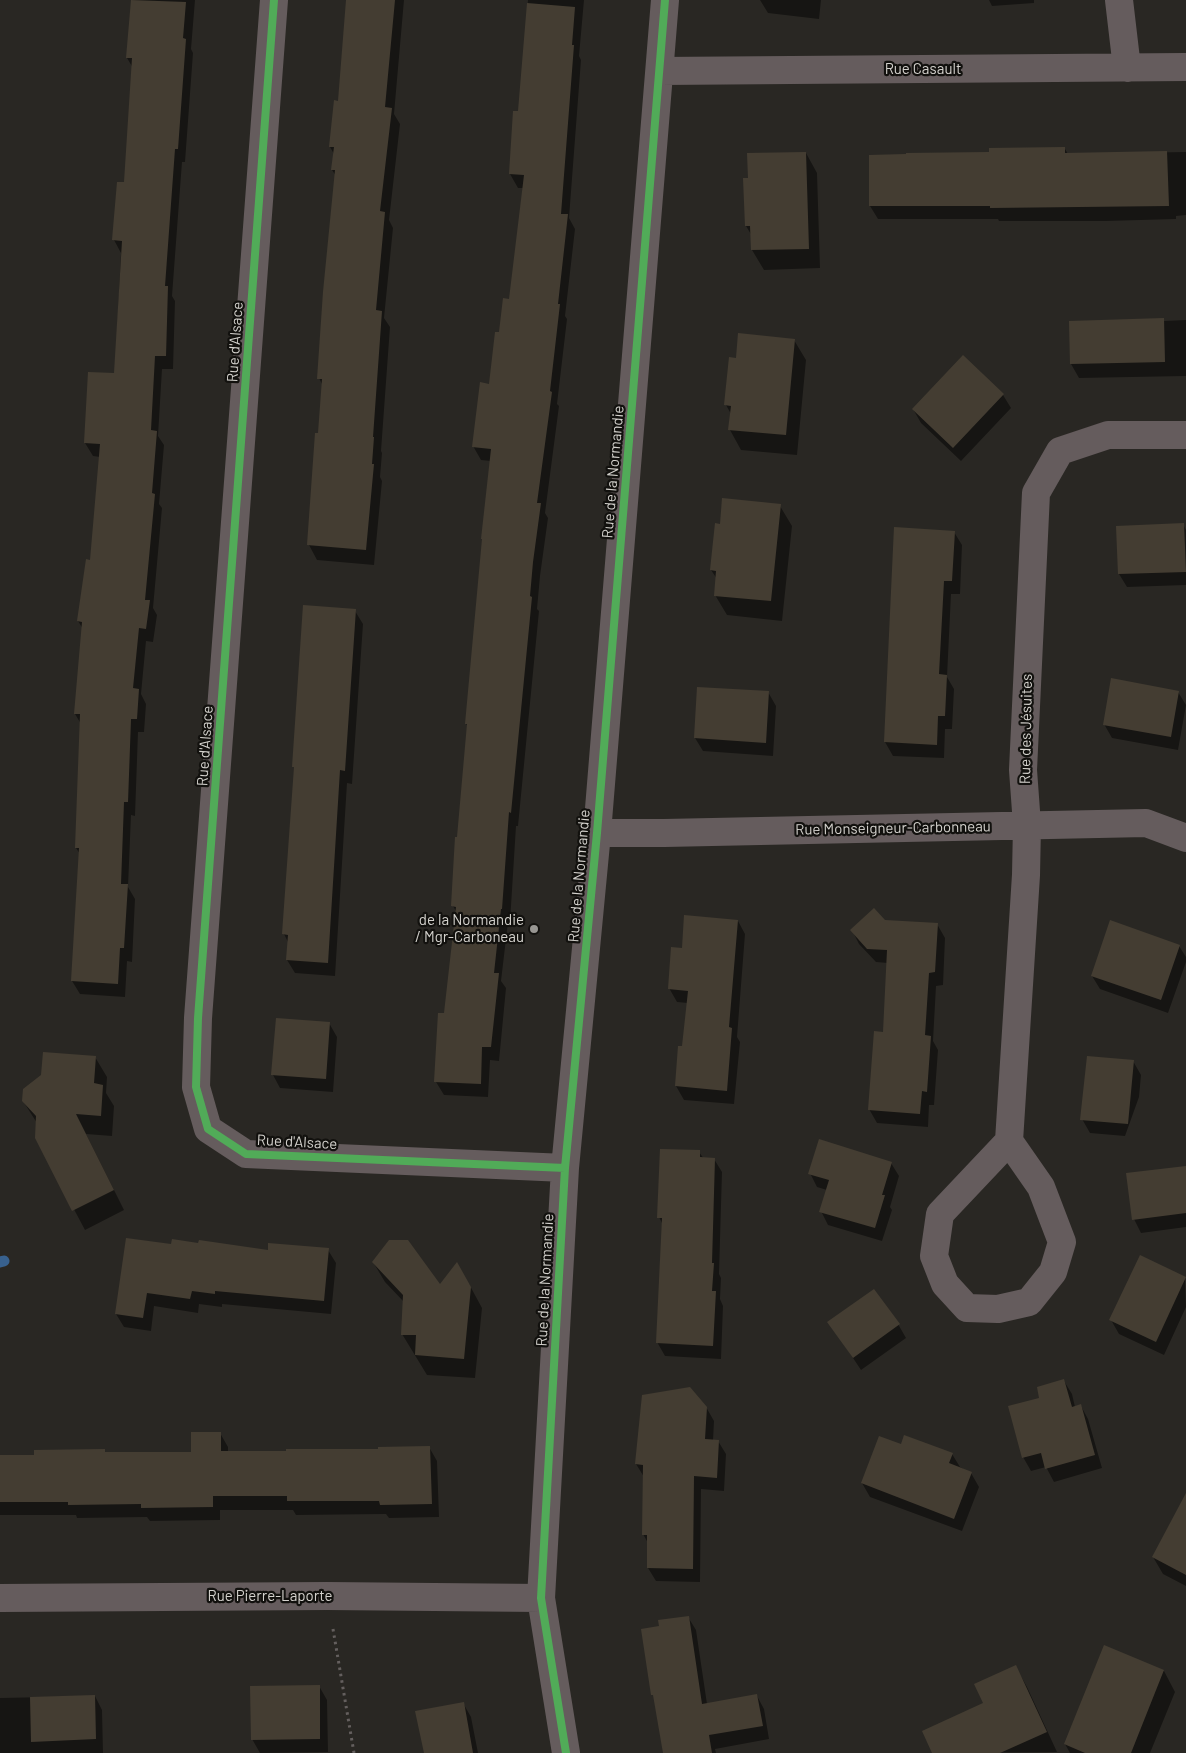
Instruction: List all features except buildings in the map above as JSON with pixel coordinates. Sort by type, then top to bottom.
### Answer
[{"type":"street","name":"Rue d'Alsace","points":[[274,0],[199,1008],[196,1088],[208,1130],[246,1154],[565,1168]]},
{"type":"street","name":"Rue de la Normandie","points":[[566,1753],[541,1598],[565,1168],[597,833],[665,0]]},
{"type":"street","points":[[1119,0],[1127,68]]},
{"type":"street","name":"Rue Casault","points":[[660,71],[1186,67]]},
{"type":"street","name":"Rue des Jésuites","points":[[1009,1141],[1026,876],[1027,825],[1023,770],[1036,493],[1060,450],[1108,435],[1186,435]]},
{"type":"street","name":"Rue Monseigneur-Carbonneau","points":[[597,833],[1146,823],[1186,838]]},
{"type":"street","points":[[1009,1141],[1041,1187],[1062,1242],[1053,1272],[1029,1302],[998,1309],[967,1308],[945,1284],[934,1256],[940,1214],[1009,1141]]},
{"type":"street","name":"Rue Pierre-Laporte","points":[[0,1598],[327,1596],[541,1598]]},
{"type":"path","points":[[327,1596],[354,1753]]},
{"type":"waterway","points":[[0,1262],[4,1261]]},
{"type":"cycle path","points":[[274,0],[198,1018],[196,1087],[208,1129],[246,1154],[565,1168]]},
{"type":"cycle path","points":[[566,1753],[541,1598],[565,1168],[597,833],[665,0]]},
{"type":"place","name":"de la Normandie / Mgr-Carboneau","points":[[534,929]]}]
